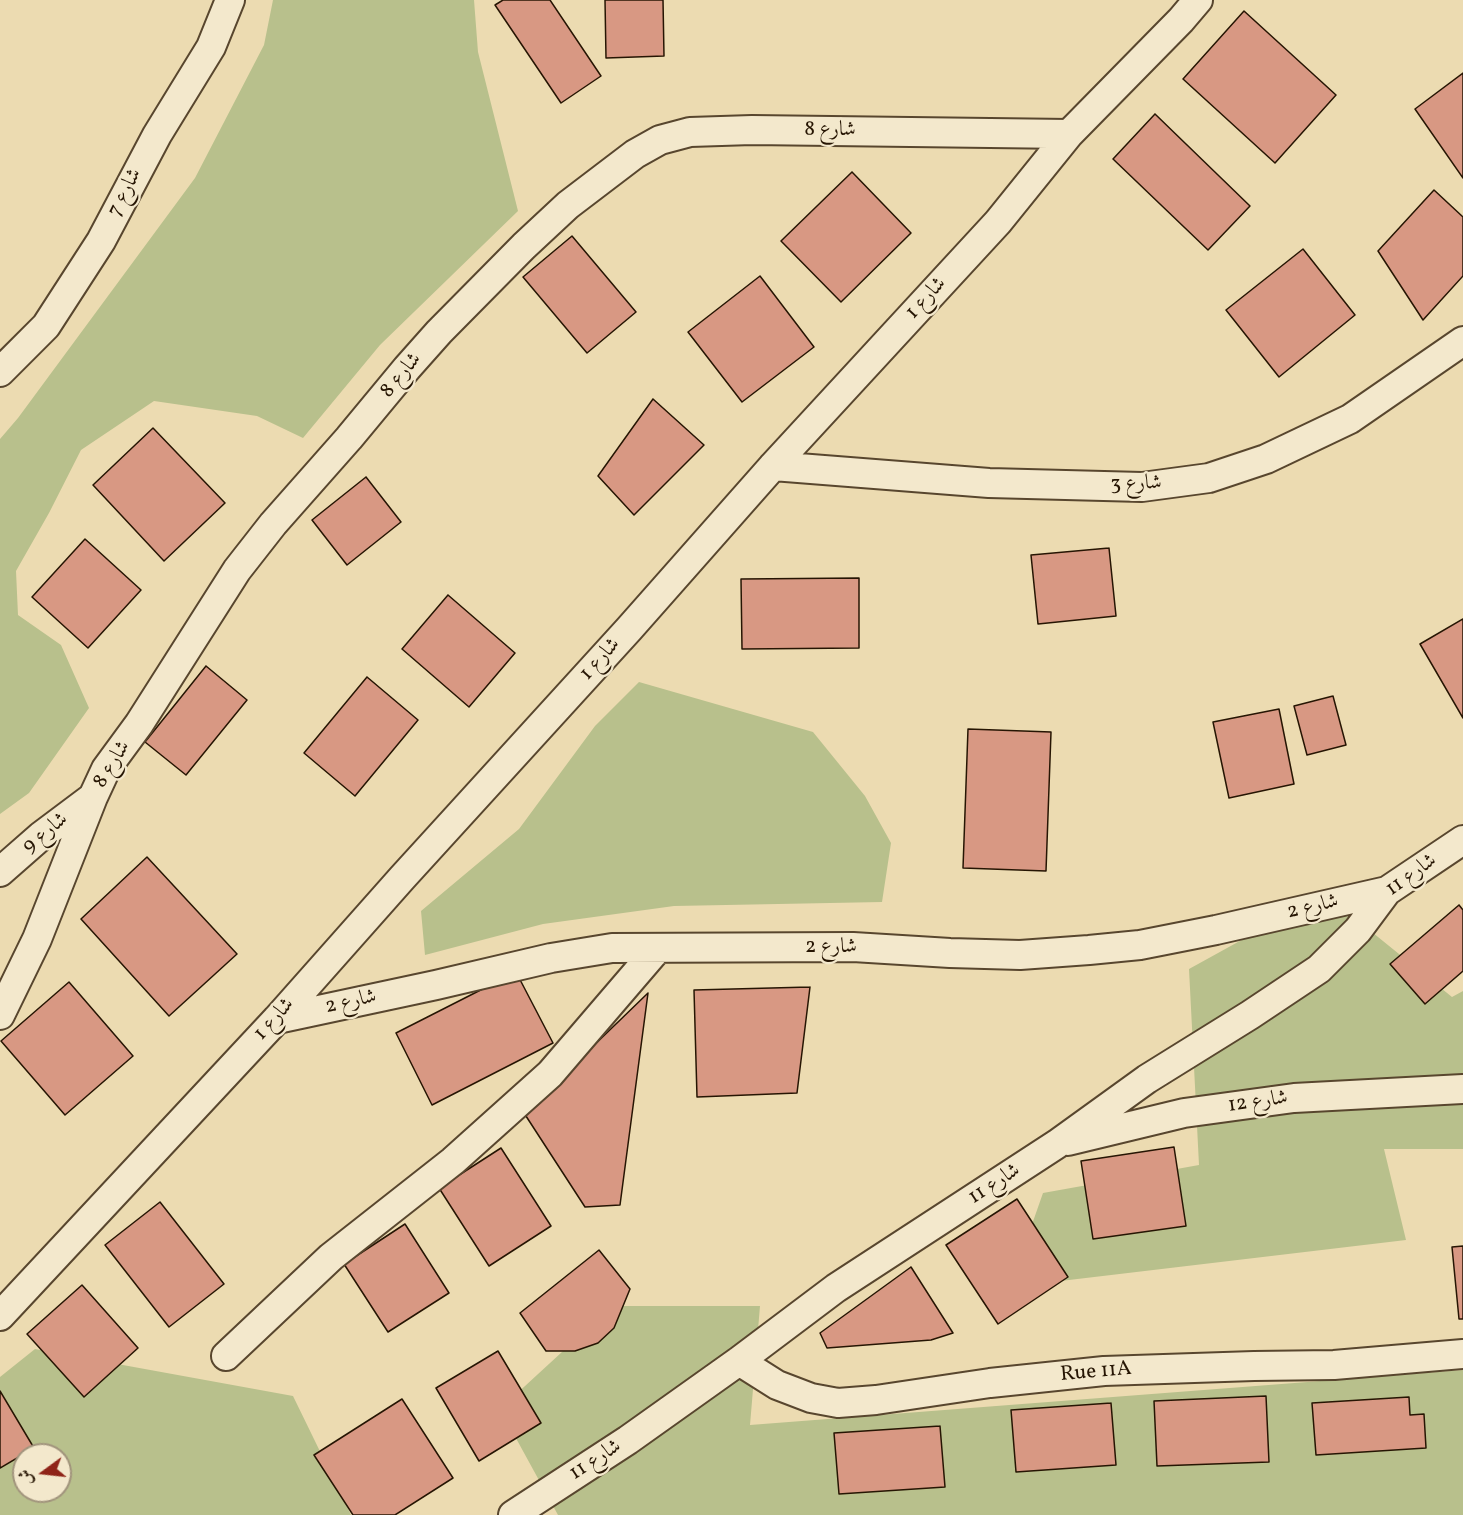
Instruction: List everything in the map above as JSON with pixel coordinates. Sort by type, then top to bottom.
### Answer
[{"type":"street","name":"شارع 7","points":[[0,372],[46,326],[101,241],[157,135],[211,47],[230,0]]},
{"type":"street","name":"شارع 1","points":[[0,1316],[277,1019],[773,466],[998,222],[1069,134],[1198,0]]},
{"type":"street","name":"شارع 8","points":[[0,1016],[37,939],[106,769],[140,724],[237,570],[273,524],[439,332],[568,205],[635,154],[660,140],[690,132],[752,130],[1069,134]]},
{"type":"street","name":"شارع 3","points":[[773,466],[1024,484],[1142,487],[1209,478],[1266,459],[1350,419],[1463,341]]},
{"type":"street","name":"شارع 9","points":[[0,872],[41,836],[93,797]]},
{"type":"street","name":"شارع 11","points":[[513,1515],[628,1440],[836,1288],[1057,1144],[1147,1079],[1319,969],[1358,930],[1387,891],[1463,840]]},
{"type":"street","name":"شارع 2","points":[[277,1019],[551,958],[612,948],[853,947],[950,953],[1020,954],[1089,950],[1140,945],[1387,891]]},
{"type":"street","points":[[226,1356],[331,1257],[453,1161],[550,1074],[658,948]]},
{"type":"street","name":"شارع 12","points":[[1057,1144],[1184,1113],[1294,1098],[1463,1089]]},
{"type":"street","name":"Rue 11A","points":[[739,1361],[777,1385],[811,1398],[838,1402],[876,1400],[990,1383],[1104,1371],[1334,1365],[1463,1354]]},
{"type":"green space","points":[[273,0],[474,0],[478,52],[518,211],[380,345],[303,438],[257,416],[154,401],[81,450],[16,571],[18,615],[61,645],[89,708],[29,793],[0,814],[0,439],[18,418],[195,178],[264,45]]},
{"type":"green space","points":[[639,682],[813,732],[865,796],[891,843],[882,902],[674,906],[543,924],[425,955],[421,911],[519,829],[595,726]]},
{"type":"green space","points":[[1325,894],[1452,997],[1463,991],[1463,1149],[1384,1149],[1406,1240],[1010,1287],[1043,1193],[1199,1165],[1189,969]]},
{"type":"green space","points":[[612,1306],[760,1306],[750,1425],[1463,1370],[1463,1515],[558,1515],[500,1409]]},
{"type":"green space","points":[[35,1349],[293,1396],[351,1515],[0,1515],[0,1377]]},
{"type":"building","points":[[503,0],[550,0],[601,76],[561,103],[495,5]]},
{"type":"building","points":[[605,0],[663,0],[664,56],[606,58]]},
{"type":"building","points":[[1244,11],[1336,95],[1275,163],[1183,79]]},
{"type":"building","points":[[1463,73],[1463,178],[1415,109]]},
{"type":"building","points":[[1155,114],[1250,206],[1208,250],[1113,159]]},
{"type":"building","points":[[852,172],[911,233],[841,302],[781,241]]},
{"type":"building","points":[[1434,190],[1463,217],[1463,276],[1423,320],[1378,251]]},
{"type":"building","points":[[572,236],[636,312],[587,353],[523,277]]},
{"type":"building","points":[[1303,249],[1355,315],[1279,377],[1226,310]]},
{"type":"building","points":[[760,276],[814,347],[742,402],[688,332]]},
{"type":"building","points":[[653,399],[704,445],[634,515],[598,476]]},
{"type":"building","points":[[153,428],[225,503],[164,561],[93,485]]},
{"type":"building","points":[[366,477],[401,522],[347,565],[312,520]]},
{"type":"building","points":[[85,539],[141,590],[88,648],[32,597]]},
{"type":"building","points":[[1109,548],[1116,616],[1038,624],[1031,555]]},
{"type":"building","points":[[859,578],[859,648],[742,649],[741,579]]},
{"type":"building","points":[[448,595],[515,653],[469,707],[402,649]]},
{"type":"building","points":[[1463,619],[1463,718],[1420,644]]},
{"type":"building","points":[[206,666],[247,700],[186,775],[145,742]]},
{"type":"building","points":[[367,677],[418,720],[355,796],[304,753]]},
{"type":"building","points":[[1333,696],[1346,745],[1307,755],[1294,706]]},
{"type":"building","points":[[1279,709],[1294,784],[1229,798],[1213,722]]},
{"type":"building","points":[[968,729],[1051,732],[1046,871],[963,868]]},
{"type":"building","points":[[147,857],[237,954],[169,1016],[81,919]]},
{"type":"building","points":[[1459,905],[1463,910],[1463,971],[1425,1004],[1390,964]]},
{"type":"building","points":[[516,972],[553,1043],[432,1105],[396,1033]]},
{"type":"building","points":[[69,982],[133,1056],[65,1115],[1,1041]]},
{"type":"building","points":[[810,987],[797,1093],[697,1097],[694,990]]},
{"type":"building","points":[[648,993],[620,1205],[585,1207],[524,1113]]},
{"type":"building","points":[[1174,1147],[1186,1226],[1093,1239],[1081,1161]]},
{"type":"building","points":[[501,1148],[551,1226],[489,1266],[439,1188]]},
{"type":"building","points":[[1017,1199],[1068,1277],[998,1324],[946,1245]]},
{"type":"building","points":[[160,1202],[224,1284],[169,1327],[105,1245]]},
{"type":"building","points":[[405,1224],[449,1293],[388,1332],[344,1264]]},
{"type":"building","points":[[1463,1246],[1463,1319],[1459,1319],[1452,1247]]},
{"type":"building","points":[[599,1250],[630,1289],[614,1328],[598,1343],[575,1351],[546,1351],[520,1313]]},
{"type":"building","points":[[911,1267],[953,1333],[931,1340],[827,1348],[820,1333]]},
{"type":"building","points":[[82,1285],[138,1348],[84,1397],[27,1334]]},
{"type":"building","points":[[498,1351],[541,1423],[479,1461],[436,1388]]},
{"type":"building","points":[[0,1391],[31,1443],[12,1443],[12,1461],[0,1468]]},
{"type":"building","points":[[1266,1396],[1269,1462],[1157,1466],[1154,1401]]},
{"type":"building","points":[[1409,1397],[1410,1415],[1424,1414],[1426,1448],[1316,1455],[1312,1403]]},
{"type":"building","points":[[402,1399],[453,1478],[395,1515],[353,1515],[314,1455]]},
{"type":"building","points":[[1111,1403],[1116,1465],[1016,1472],[1011,1410]]},
{"type":"building","points":[[940,1426],[945,1487],[839,1494],[834,1433]]}]
